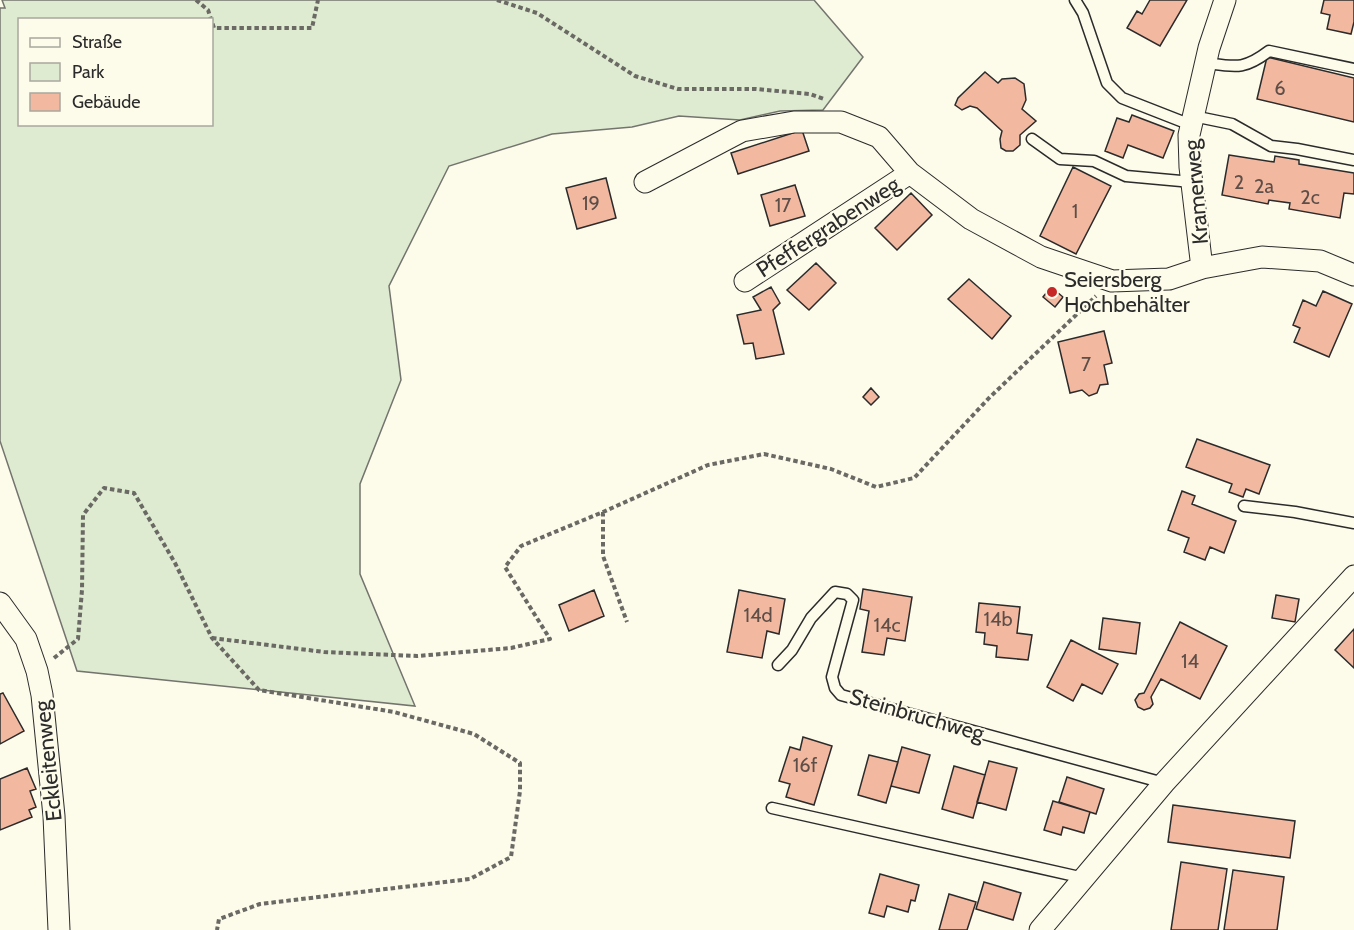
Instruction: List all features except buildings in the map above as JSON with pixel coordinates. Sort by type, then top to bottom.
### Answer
[{"type":"street","name":"Kramerweg","points":[[1202,268],[1189,135],[1206,63],[1225,0]]},
{"type":"street","name":"Pfeffergrabenweg","points":[[645,182],[742,131],[794,122],[841,122],[879,137],[910,173],[971,219],[1041,257],[1112,281],[1169,279],[1202,268],[1262,256],[1320,261],[1354,275]]},
{"type":"street","name":"Pfeffergrabenweg","points":[[745,281],[910,173]]},
{"type":"street","points":[[1040,930],[1164,783],[1354,576]]},
{"type":"street","name":"Eckleitenweg","points":[[0,603],[26,639],[38,671],[54,816],[59,930]]},
{"type":"lane","points":[[1075,0],[1083,13],[1107,83],[1122,98],[1192,120]]},
{"type":"lane","points":[[1206,63],[1237,67],[1253,63],[1269,51],[1354,69]]},
{"type":"lane","name":"Kramerweg","points":[[1192,120],[1232,124],[1271,146],[1354,160]]},
{"type":"lane","points":[[1032,139],[1060,159],[1094,161],[1126,177],[1192,182]]},
{"type":"lane","points":[[1244,506],[1295,512],[1354,523]]},
{"type":"lane","name":"Steinbruchweg","points":[[778,665],[792,650],[811,618],[835,592],[847,594],[853,600],[832,678],[835,688],[842,695],[1164,783]]},
{"type":"lane","points":[[772,808],[1084,878]]},
{"type":"path","points":[[196,0],[208,10],[211,18]]},
{"type":"path","points":[[213,25],[214,28],[312,28],[318,0]]},
{"type":"path","points":[[497,0],[537,13],[635,76],[678,88],[756,89],[810,94],[831,102]]},
{"type":"path","points":[[212,638],[324,652],[417,656],[511,648],[550,639],[506,567],[521,546],[708,465],[764,454],[831,469],[876,488],[914,478],[990,397],[1112,281]]},
{"type":"path","points":[[38,671],[78,639],[82,590],[83,515],[104,488],[134,493],[175,563],[212,638],[259,690],[394,712],[474,734],[520,763],[520,782],[511,857],[470,879],[260,904],[219,919],[217,930]]},
{"type":"path","points":[[603,512],[603,556],[627,622]]},
{"type":"green space","points":[[2,0],[814,0],[863,57],[823,110],[780,111],[740,120],[679,116],[632,127],[552,134],[449,166],[389,286],[401,380],[360,484],[360,574],[415,706],[77,671],[0,441],[0,8],[5,8]]},
{"type":"place","name":"Seiersberg Hochbehälter","points":[[1052,292]]}]
